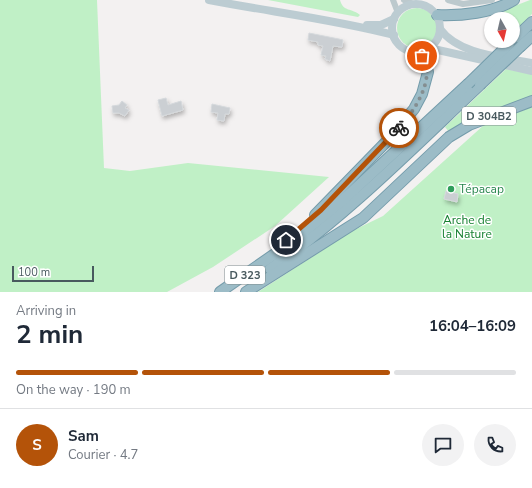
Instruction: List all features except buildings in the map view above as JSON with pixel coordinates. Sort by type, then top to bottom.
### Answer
[{"type":"highway","points":[[437,15],[455,15],[481,11],[497,7],[514,0]]},
{"type":"highway","name":"D 323","points":[[520,36],[532,22]]},
{"type":"highway","name":"D 323","points":[[520,41],[532,36]]},
{"type":"highway","name":"D 323","points":[[220,292],[270,258],[343,200],[508,48]]},
{"type":"highway","name":"D 323","points":[[237,292],[294,252],[349,208],[480,85],[510,48]]},
{"type":"highway","points":[[270,258],[286,240],[321,210],[409,118],[418,102],[428,72],[425,61],[416,52]]},
{"type":"highway","name":"D 304B2","points":[[246,292],[362,218],[449,137],[482,119],[532,101]]},
{"type":"main road","points":[[210,0],[354,24],[394,35]]},
{"type":"main road","points":[[354,24],[381,25],[396,16],[407,6],[413,4],[426,6],[437,15],[440,29],[437,40],[429,48],[416,52],[402,47],[394,35],[396,16]]},
{"type":"main road","points":[[440,29],[450,41],[470,49],[532,63]]},
{"type":"main road","points":[[429,48],[532,71]]},
{"type":"street","points":[[393,0],[396,16]]},
{"type":"street","points":[[404,0],[413,4]]},
{"type":"street","points":[[448,0],[463,4],[492,0]]},
{"type":"green space","points":[[0,0],[97,0],[104,168],[130,171],[188,163],[329,177],[275,226],[213,267],[167,292],[0,292]]},
{"type":"green space","points":[[268,0],[340,0],[343,6],[360,15],[358,17]]},
{"type":"green space","points":[[532,0],[532,14],[520,26],[520,12],[503,12],[507,9]]},
{"type":"green space","points":[[417,8],[425,10],[431,14],[435,20],[437,28],[435,36],[431,42],[425,46],[417,48],[409,46],[403,42],[399,36],[397,28],[399,20],[403,14],[409,10]]},
{"type":"green space","points":[[506,69],[532,74],[532,98],[449,132],[445,127]]},
{"type":"green space","name":"Arche de la Nature","points":[[532,107],[532,292],[258,292],[352,231],[383,216],[485,124]]},
{"type":"way so far","points":[[399,128],[409,118],[422,94],[428,67],[422,56]]},
{"type":"place","name":"Tépacap","points":[[451,189]]},
{"type":"route","points":[[286,240],[321,210],[399,128]]}]
